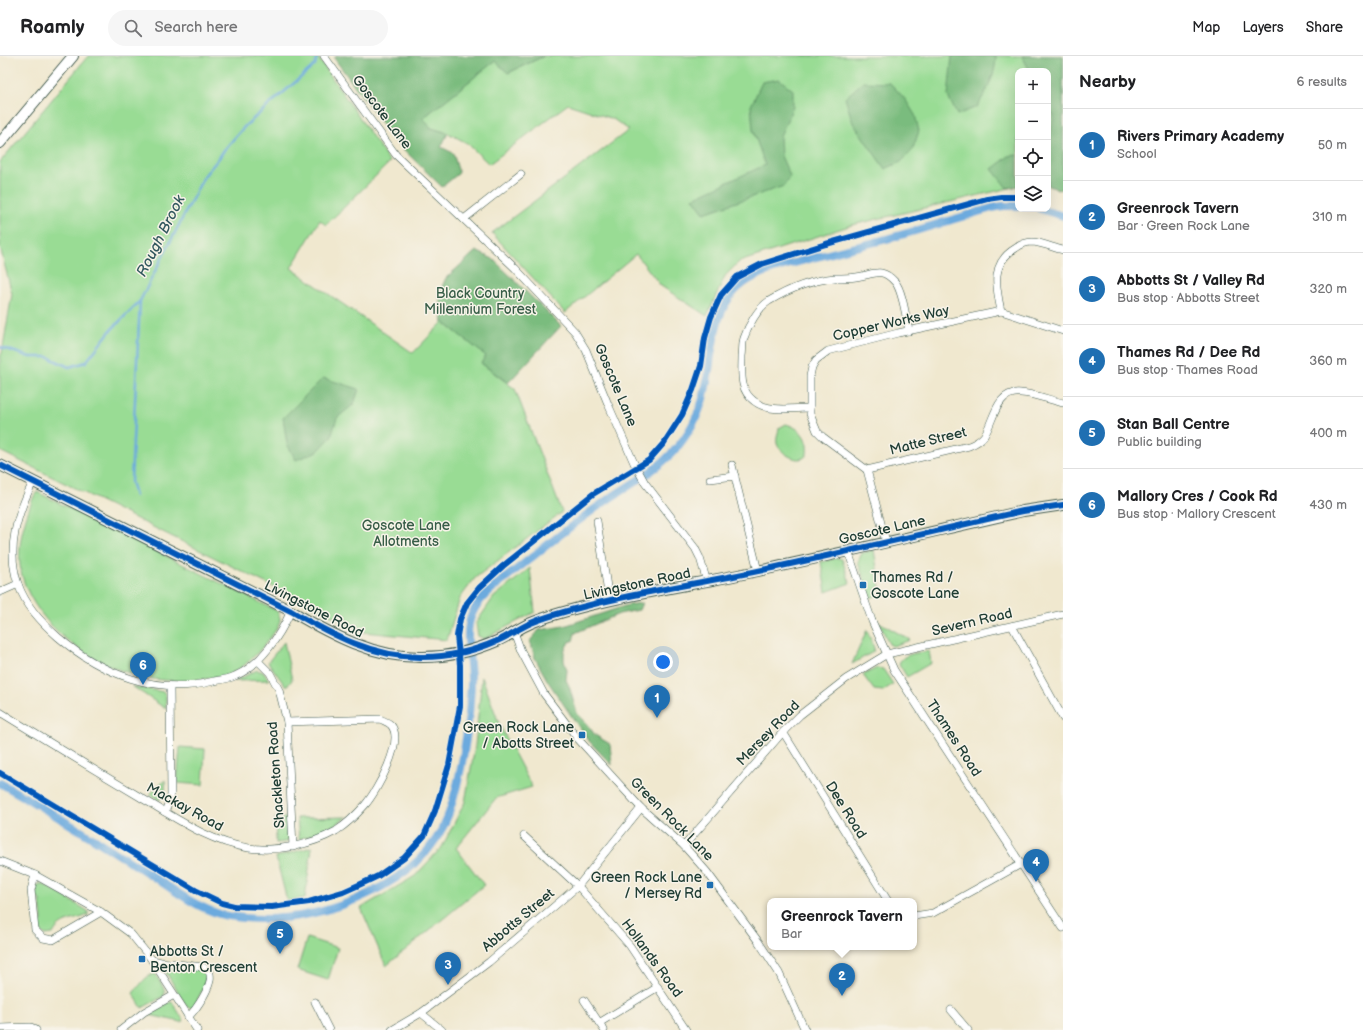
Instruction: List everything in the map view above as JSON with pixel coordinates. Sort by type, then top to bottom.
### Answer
[{"type":"street","points":[[0,142],[73,56]]},
{"type":"street","name":"Goscote Lane","points":[[324,56],[396,155],[515,268],[577,334],[586,350],[634,463],[645,483],[695,548],[700,558],[707,582],[1023,510],[1063,504]]},
{"type":"street","points":[[464,219],[521,174]]},
{"type":"street","points":[[1063,250],[1033,242],[1019,246],[1006,255],[1000,264],[996,280],[1000,311],[1063,331]]},
{"type":"street","points":[[810,408],[779,409],[765,406],[754,402],[747,395],[743,387],[741,379],[743,340],[760,310],[768,302],[806,284],[834,278],[857,277],[880,272],[889,276],[901,291],[909,331]]},
{"type":"street","name":"Copper Works Way","points":[[867,470],[817,431],[810,414],[812,367],[816,360],[828,351],[1000,311]]},
{"type":"street","name":"Matte Street","points":[[867,470],[975,444],[984,435],[1000,402],[1005,397],[1020,392],[1063,403]]},
{"type":"street","name":"Livingstone Road","points":[[0,465],[291,611],[325,630],[355,644],[377,652],[401,656],[422,657],[450,654],[499,640],[547,617],[609,600],[707,582]]},
{"type":"street","points":[[732,465],[758,571]]},
{"type":"street","points":[[867,470],[886,542]]},
{"type":"street","points":[[710,479],[735,476]]},
{"type":"street","points":[[33,482],[20,509],[14,535],[13,559],[18,584],[26,602],[43,624],[75,652],[100,667],[130,679],[170,687],[198,686],[235,676],[258,660],[274,641],[291,611]]},
{"type":"street","name":"Livingstone Road","points":[[597,521],[609,600]]},
{"type":"street","name":"Thames Road","points":[[848,551],[872,621],[894,670],[1063,928]]},
{"type":"street","points":[[0,592],[18,584]]},
{"type":"street","name":"Severn Road","points":[[887,654],[1063,614]]},
{"type":"street","points":[[1012,626],[1063,718]]},
{"type":"street","name":"Green Rock Lane","points":[[514,632],[521,651],[544,694],[578,739],[640,808],[684,846],[707,872],[758,941],[779,973],[805,1030]]},
{"type":"street","name":"Mersey Road","points":[[684,846],[783,732],[800,715],[846,679],[887,654]]},
{"type":"street","name":"Shackleton Road","points":[[258,660],[270,673],[279,690],[287,722],[293,847]]},
{"type":"street","points":[[165,812],[171,796],[170,687]]},
{"type":"street","name":"Mackay Road","points":[[0,712],[165,812],[223,842],[250,848],[293,847],[321,838],[337,830],[366,804],[381,780],[393,754],[394,733],[391,725],[380,719],[287,722]]},
{"type":"street","name":"Dee Road","points":[[783,732],[886,898]]},
{"type":"street","name":"Abbotts Street","points":[[392,1030],[421,1013],[489,962],[578,886],[640,808]]},
{"type":"street","name":"Hollands Road","points":[[524,836],[578,886],[630,946],[686,1030]]},
{"type":"street","points":[[0,861],[36,875],[101,912],[131,934],[152,960],[197,1030]]},
{"type":"street","points":[[917,916],[933,913],[1021,864]]},
{"type":"street","points":[[36,875],[31,890],[35,930],[43,938],[53,940],[101,912]]},
{"type":"street","points":[[152,960],[203,967],[208,970],[210,974],[209,984],[196,1009],[188,1017]]},
{"type":"street","points":[[599,1023],[658,987]]},
{"type":"street","points":[[121,1030],[144,1012],[174,995]]},
{"type":"street","points":[[584,1000],[604,1030]]},
{"type":"street","points":[[315,1002],[329,1030]]},
{"type":"street","points":[[951,1010],[968,1030]]},
{"type":"street","points":[[421,1013],[442,1030]]},
{"type":"street","points":[[0,1028],[31,1028],[36,1030]]},
{"type":"green space","name":"Goscote Lane Allotments","points":[[88,56],[317,56],[390,162],[326,225],[320,220],[291,268],[413,353],[443,322],[487,356],[481,363],[515,389],[562,512],[475,578],[460,598],[447,640],[364,632],[0,451],[0,357],[2,353],[12,294],[0,247],[0,162]]},
{"type":"green space","points":[[338,56],[544,56],[508,73],[495,61],[423,118],[431,128],[448,133],[441,147],[453,153],[459,173],[442,187],[395,141],[334,58]]},
{"type":"green space","points":[[544,56],[1063,56],[1063,190],[1051,187],[1051,68],[1015,68],[1015,187],[852,225],[739,262],[725,276],[707,316],[661,286],[636,254],[565,313],[492,233],[629,130],[613,119],[568,104],[489,164],[467,143],[448,133],[431,128],[423,118],[495,60],[508,73]]},
{"type":"green space","points":[[952,56],[996,56],[996,63],[992,77],[977,107],[957,115],[948,96]]},
{"type":"green space","points":[[1022,56],[1063,56],[1063,190],[1051,187],[1051,132],[1054,115],[1051,113],[1051,68],[1028,68]]},
{"type":"green space","points":[[779,79],[793,90],[793,107],[780,136],[781,156],[790,176],[784,186],[704,213],[693,198],[765,165],[753,130],[751,106],[762,82]]},
{"type":"green space","points":[[863,82],[890,83],[905,99],[915,115],[919,131],[912,151],[901,162],[885,169],[853,123],[845,98]]},
{"type":"green space","points":[[1015,155],[1015,187],[1007,188],[992,169],[1009,156]]},
{"type":"green space","name":"Black Country Millennium Forest","points":[[476,251],[493,259],[561,326],[508,383],[481,363],[486,356],[443,322],[439,293],[446,278]]},
{"type":"green space","points":[[323,378],[359,389],[354,404],[337,418],[331,437],[318,451],[296,460],[287,444],[283,418]]},
{"type":"green space","points":[[786,424],[800,431],[805,439],[807,444],[807,454],[803,458],[796,459],[789,456],[782,451],[777,444],[779,428]]},
{"type":"green space","points":[[37,492],[277,611],[280,622],[277,629],[258,652],[241,668],[230,674],[207,679],[160,680],[146,678],[121,670],[85,653],[68,641],[53,627],[29,594],[22,576],[20,566],[20,545],[30,506]]},
{"type":"green space","points":[[874,550],[881,594],[870,598],[858,562],[862,553]]},
{"type":"green space","points":[[837,558],[842,559],[850,583],[826,592],[821,562]]},
{"type":"green space","points":[[530,568],[535,612],[484,639],[478,636],[476,623],[494,597]]},
{"type":"green space","points":[[642,603],[639,610],[619,614],[575,633],[573,641],[569,642],[564,651],[564,661],[567,670],[566,680],[577,713],[595,735],[610,744],[612,765],[587,739],[547,680],[535,658],[530,641],[539,630],[564,626],[628,605]]},
{"type":"green space","points":[[879,622],[910,640],[893,646],[889,644]]},
{"type":"green space","points":[[867,630],[874,648],[873,652],[852,664]]},
{"type":"green space","points":[[284,642],[292,680],[286,687],[268,662]]},
{"type":"green space","points":[[929,651],[931,663],[907,677],[899,664],[901,660],[911,654]]},
{"type":"green space","points":[[877,668],[883,669],[893,684],[883,691],[874,690],[863,675]]},
{"type":"green space","points":[[257,670],[263,672],[269,680],[235,681]]},
{"type":"green space","points":[[482,677],[500,726],[532,787],[496,798],[456,848],[484,885],[386,966],[361,908],[415,876],[442,847],[465,802],[475,746]]},
{"type":"green space","points":[[132,686],[164,692],[166,696],[166,709]]},
{"type":"green space","points":[[180,747],[205,749],[203,785],[177,783]]},
{"type":"green space","points":[[165,780],[164,793],[162,798],[159,800],[150,794]]},
{"type":"green space","points":[[347,817],[324,831],[299,839],[297,818]]},
{"type":"green space","points":[[275,818],[287,818],[289,838],[287,842],[276,843]]},
{"type":"green space","points":[[312,847],[305,898],[287,901],[276,857]]},
{"type":"green space","points":[[39,884],[43,884],[88,911],[88,915],[64,923],[56,929],[53,934],[46,935],[41,932],[38,928],[42,920],[40,900],[36,897],[37,886]]},
{"type":"green space","points":[[307,938],[338,948],[328,980],[297,970]]},
{"type":"green space","points":[[166,966],[202,970],[207,975],[203,989],[193,1008],[187,1007],[164,969]]},
{"type":"green space","points":[[155,973],[165,991],[164,996],[142,1008],[133,993],[146,978]]},
{"type":"green space","points":[[170,1002],[173,1003],[184,1021],[181,1022],[149,1015]]},
{"type":"waterway","name":"Rough Brook","points":[[0,347],[30,357],[48,357],[69,367],[86,362],[111,330],[140,301],[204,176],[245,126],[315,65],[317,56]]},
{"type":"waterway","points":[[0,783],[93,838],[193,903],[223,915],[261,919],[293,917],[325,910],[355,900],[383,886],[418,861],[436,839],[449,813],[458,782],[467,733],[471,685],[468,630],[469,622],[476,607],[486,594],[560,535],[611,497],[661,464],[684,439],[693,424],[702,402],[718,322],[724,307],[732,294],[750,279],[777,268],[890,238],[992,208],[1015,206]]},
{"type":"waterway","points":[[1050,212],[1063,216]]},
{"type":"waterway","points":[[135,496],[131,481],[140,301]]},
{"type":"cycle path","points":[[0,773],[197,891],[222,903],[234,906],[272,907],[309,902],[343,892],[378,876],[404,858],[424,836],[435,811],[449,765],[460,706],[460,665],[457,636],[460,619],[467,603],[479,588],[503,566],[593,494],[649,460],[664,443],[682,415],[693,390],[701,366],[705,338],[711,317],[721,295],[737,277],[762,264],[826,244],[987,199],[1015,197]]},
{"type":"cycle path","points":[[0,465],[338,636],[387,654],[423,657],[451,655],[479,648],[501,639],[538,620],[611,600],[758,571],[1023,511],[1063,505]]},
{"type":"place","name":"Thames Rd / Goscote Lane","points":[[863,585]]},
{"type":"place","name":"Mallory Cres / Cook Rd","points":[[143,685]]},
{"type":"place","name":"Rivers Primary Academy","points":[[657,718]]},
{"type":"place","name":"Green Rock Lane / Abotts Street","points":[[582,735]]},
{"type":"place","name":"Thames Rd / Dee Rd","points":[[1036,882]]},
{"type":"place","name":"Green Rock Lane / Mersey Rd","points":[[710,885]]},
{"type":"place","name":"Stan Ball Centre","points":[[280,954]]},
{"type":"place","name":"Abbotts St / Benton Crescent","points":[[142,959]]},
{"type":"place","name":"Abbotts St / Valley Rd","points":[[448,985]]},
{"type":"place","name":"Greenrock Tavern","points":[[842,996]]}]
